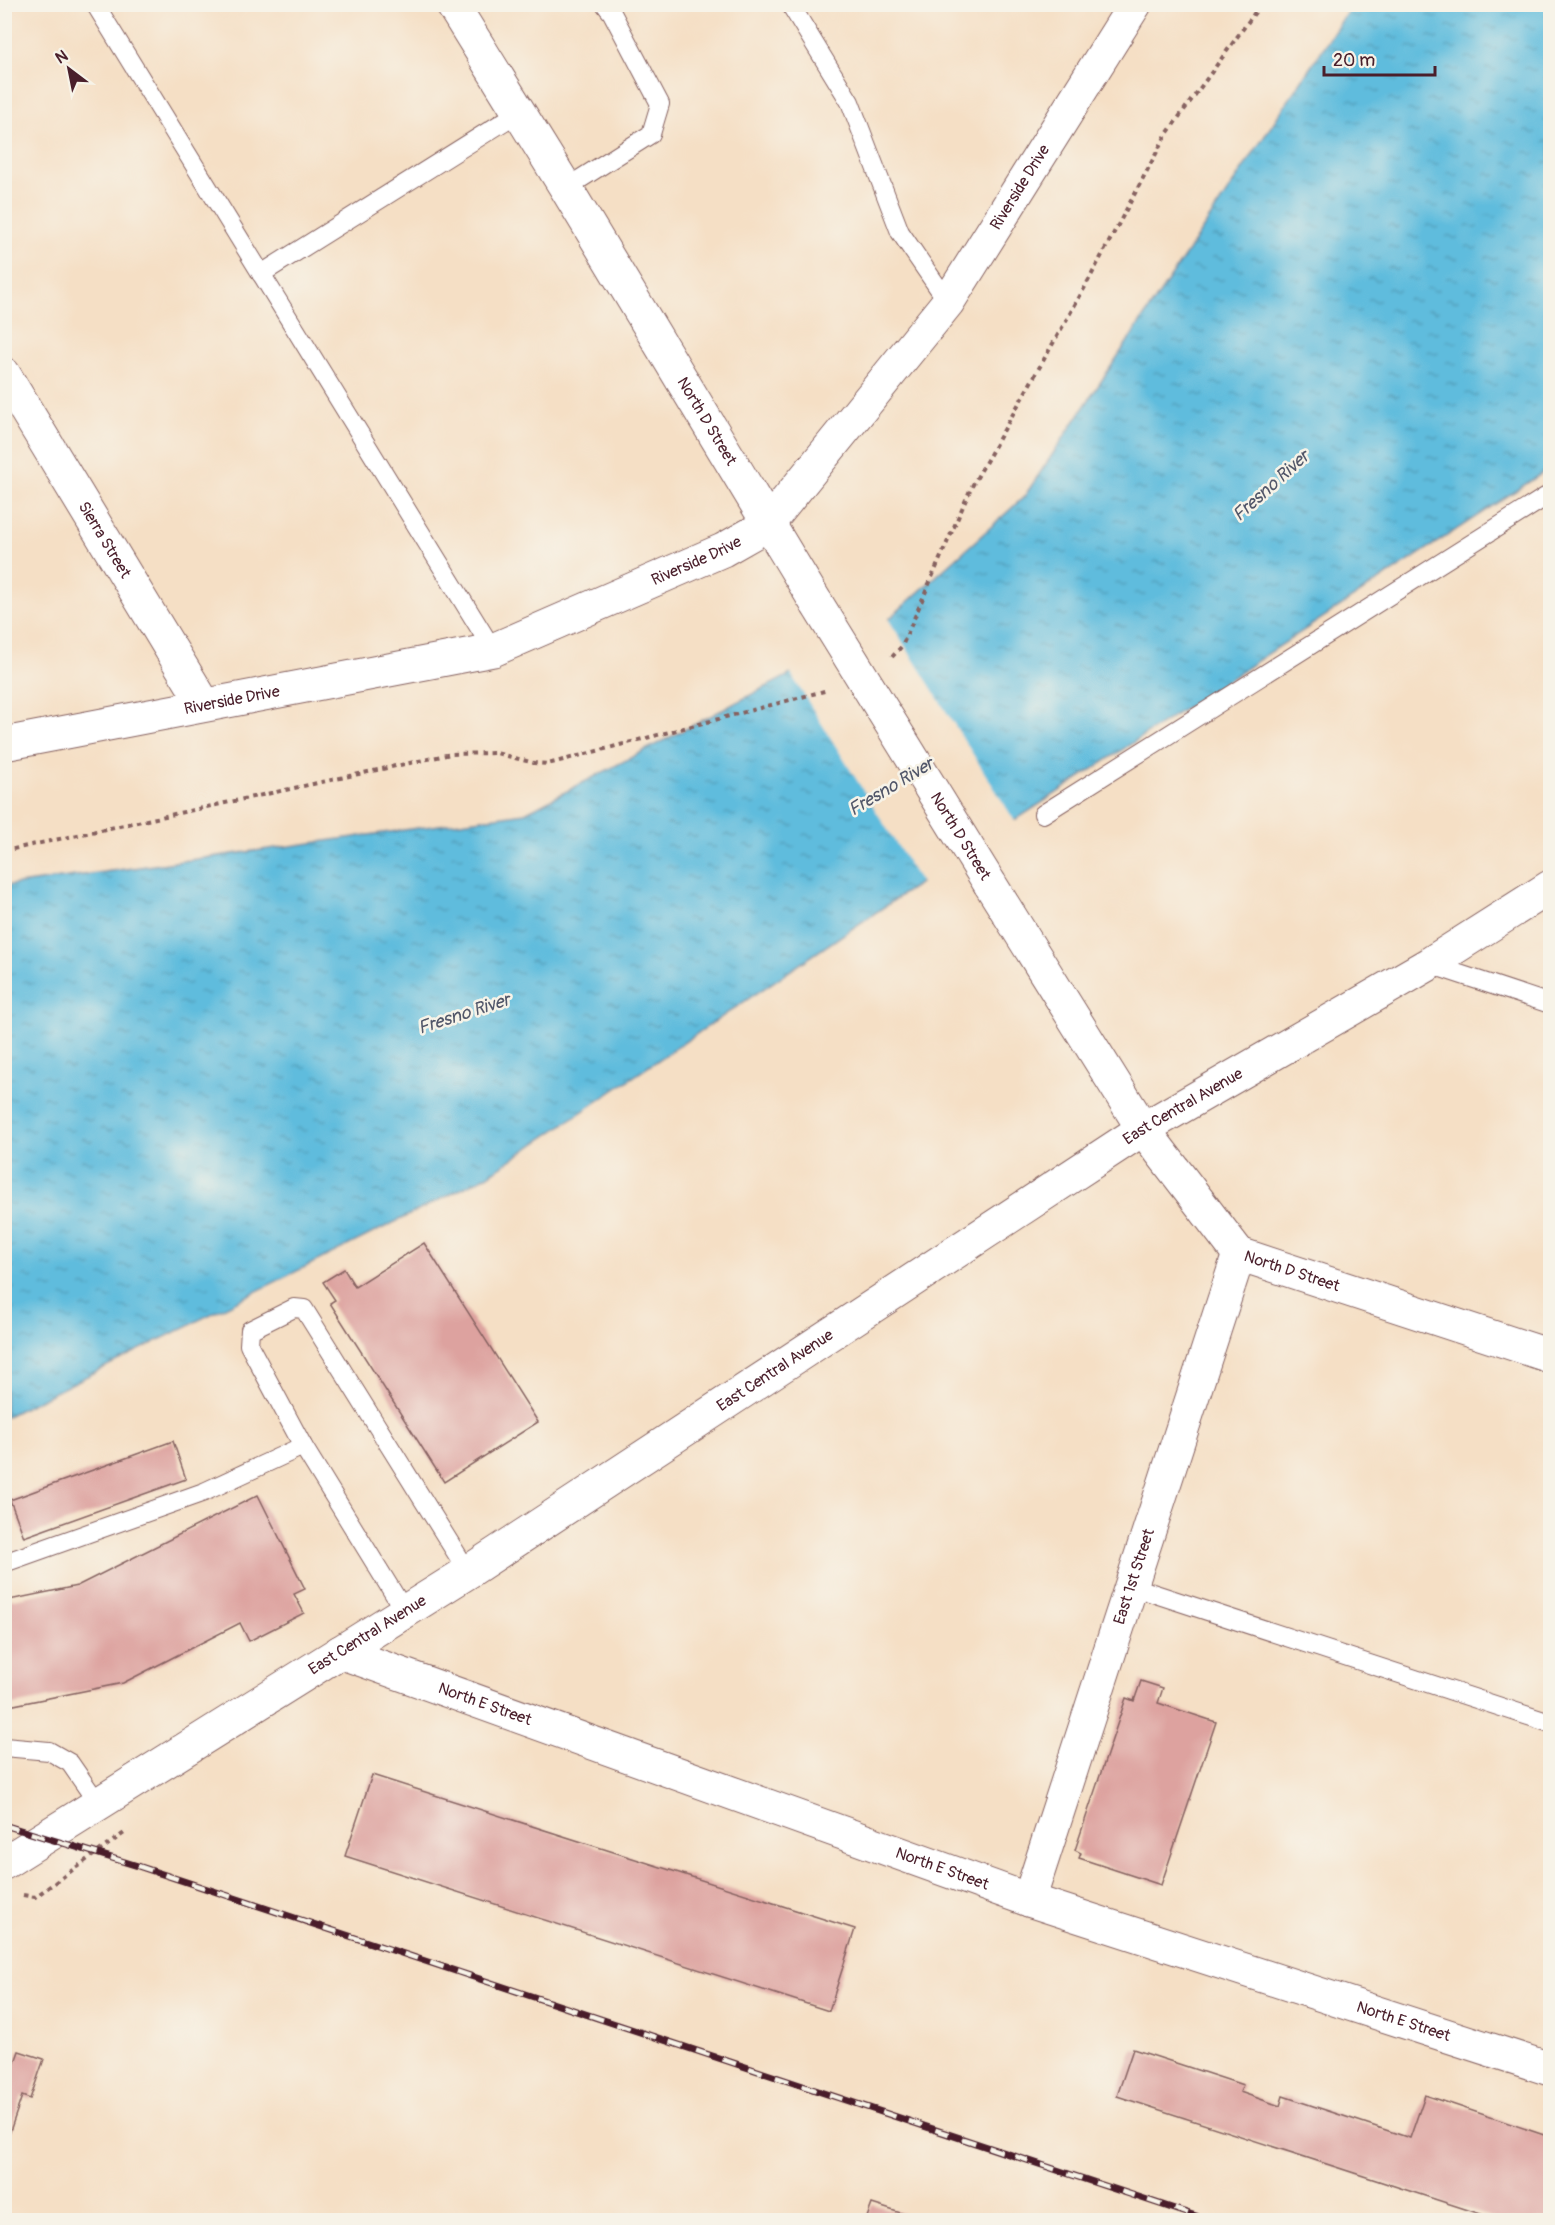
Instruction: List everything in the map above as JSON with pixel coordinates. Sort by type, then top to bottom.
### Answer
[{"type":"street","name":"North D Street","points":[[452,4],[566,188],[767,525],[1143,1129],[1239,1254],[1551,1356]]},
{"type":"street","name":"Riverside Drive","points":[[4,744],[493,650],[723,550],[767,525],[948,302],[1135,4]]},
{"type":"street","name":"Sierra Street","points":[[4,374],[204,704]]},
{"type":"street","name":"East Central Avenue","points":[[4,1863],[468,1572],[1143,1129],[1429,964],[1551,887]]},
{"type":"street","name":"East 1st Street","points":[[1029,1900],[1239,1254]]},
{"type":"street","name":"North E Street","points":[[340,1652],[1029,1900],[1551,2069]]},
{"type":"lane","points":[[95,4],[493,650]]},
{"type":"lane","points":[[566,188],[651,134],[660,104],[612,12],[605,4]]},
{"type":"lane","points":[[790,4],[850,102],[900,232],[948,302]]},
{"type":"lane","points":[[261,274],[519,112]]},
{"type":"lane","points":[[1043,814],[1551,494]]},
{"type":"lane","points":[[1429,964],[1551,1004]]},
{"type":"lane","points":[[405,1612],[303,1446],[249,1345],[250,1330],[294,1308],[304,1309],[468,1572]]},
{"type":"lane","points":[[4,1563],[204,1492],[303,1446]]},
{"type":"lane","points":[[1131,1586],[1551,1723]]},
{"type":"lane","points":[[4,1747],[50,1751],[70,1763],[99,1805]]},
{"type":"path","points":[[23,1895],[35,1897],[132,1828]]},
{"type":"water","name":"Fresno River","points":[[1352,5],[1550,5],[1550,468],[900,896],[487,1176],[5,1417],[5,886],[525,813],[879,628],[1024,497]]},
{"type":"pier","points":[[887,617],[1016,823],[922,885],[789,671],[877,625]]},
{"type":"building","points":[[424,1243],[538,1422],[444,1482],[330,1303],[335,1300],[323,1282],[344,1269],[355,1287]]},
{"type":"building","points":[[173,1441],[186,1479],[24,1537],[10,1500]]},
{"type":"building","points":[[258,1495],[305,1589],[294,1594],[304,1613],[249,1641],[240,1623],[123,1683],[4,1707],[4,1601],[77,1586]]},
{"type":"building","points":[[1141,1681],[1163,1688],[1158,1703],[1216,1722],[1161,1885],[1079,1858],[1081,1853],[1075,1850],[1126,1698],[1134,1701]]},
{"type":"building","points":[[372,1775],[855,1929],[829,2011],[345,1856]]},
{"type":"building","points":[[1133,2049],[1243,2085],[1240,2092],[1280,2106],[1283,2096],[1410,2138],[1425,2095],[1550,2137],[1550,2220],[1499,2220],[1117,2096]]},
{"type":"building","points":[[19,2051],[44,2059],[30,2099],[22,2096],[5,2146],[4,2093]]},
{"type":"building","points":[[872,2204],[923,2220],[866,2220]]},
{"type":"railway","points":[[4,1825],[138,1866],[1208,2220]]}]
